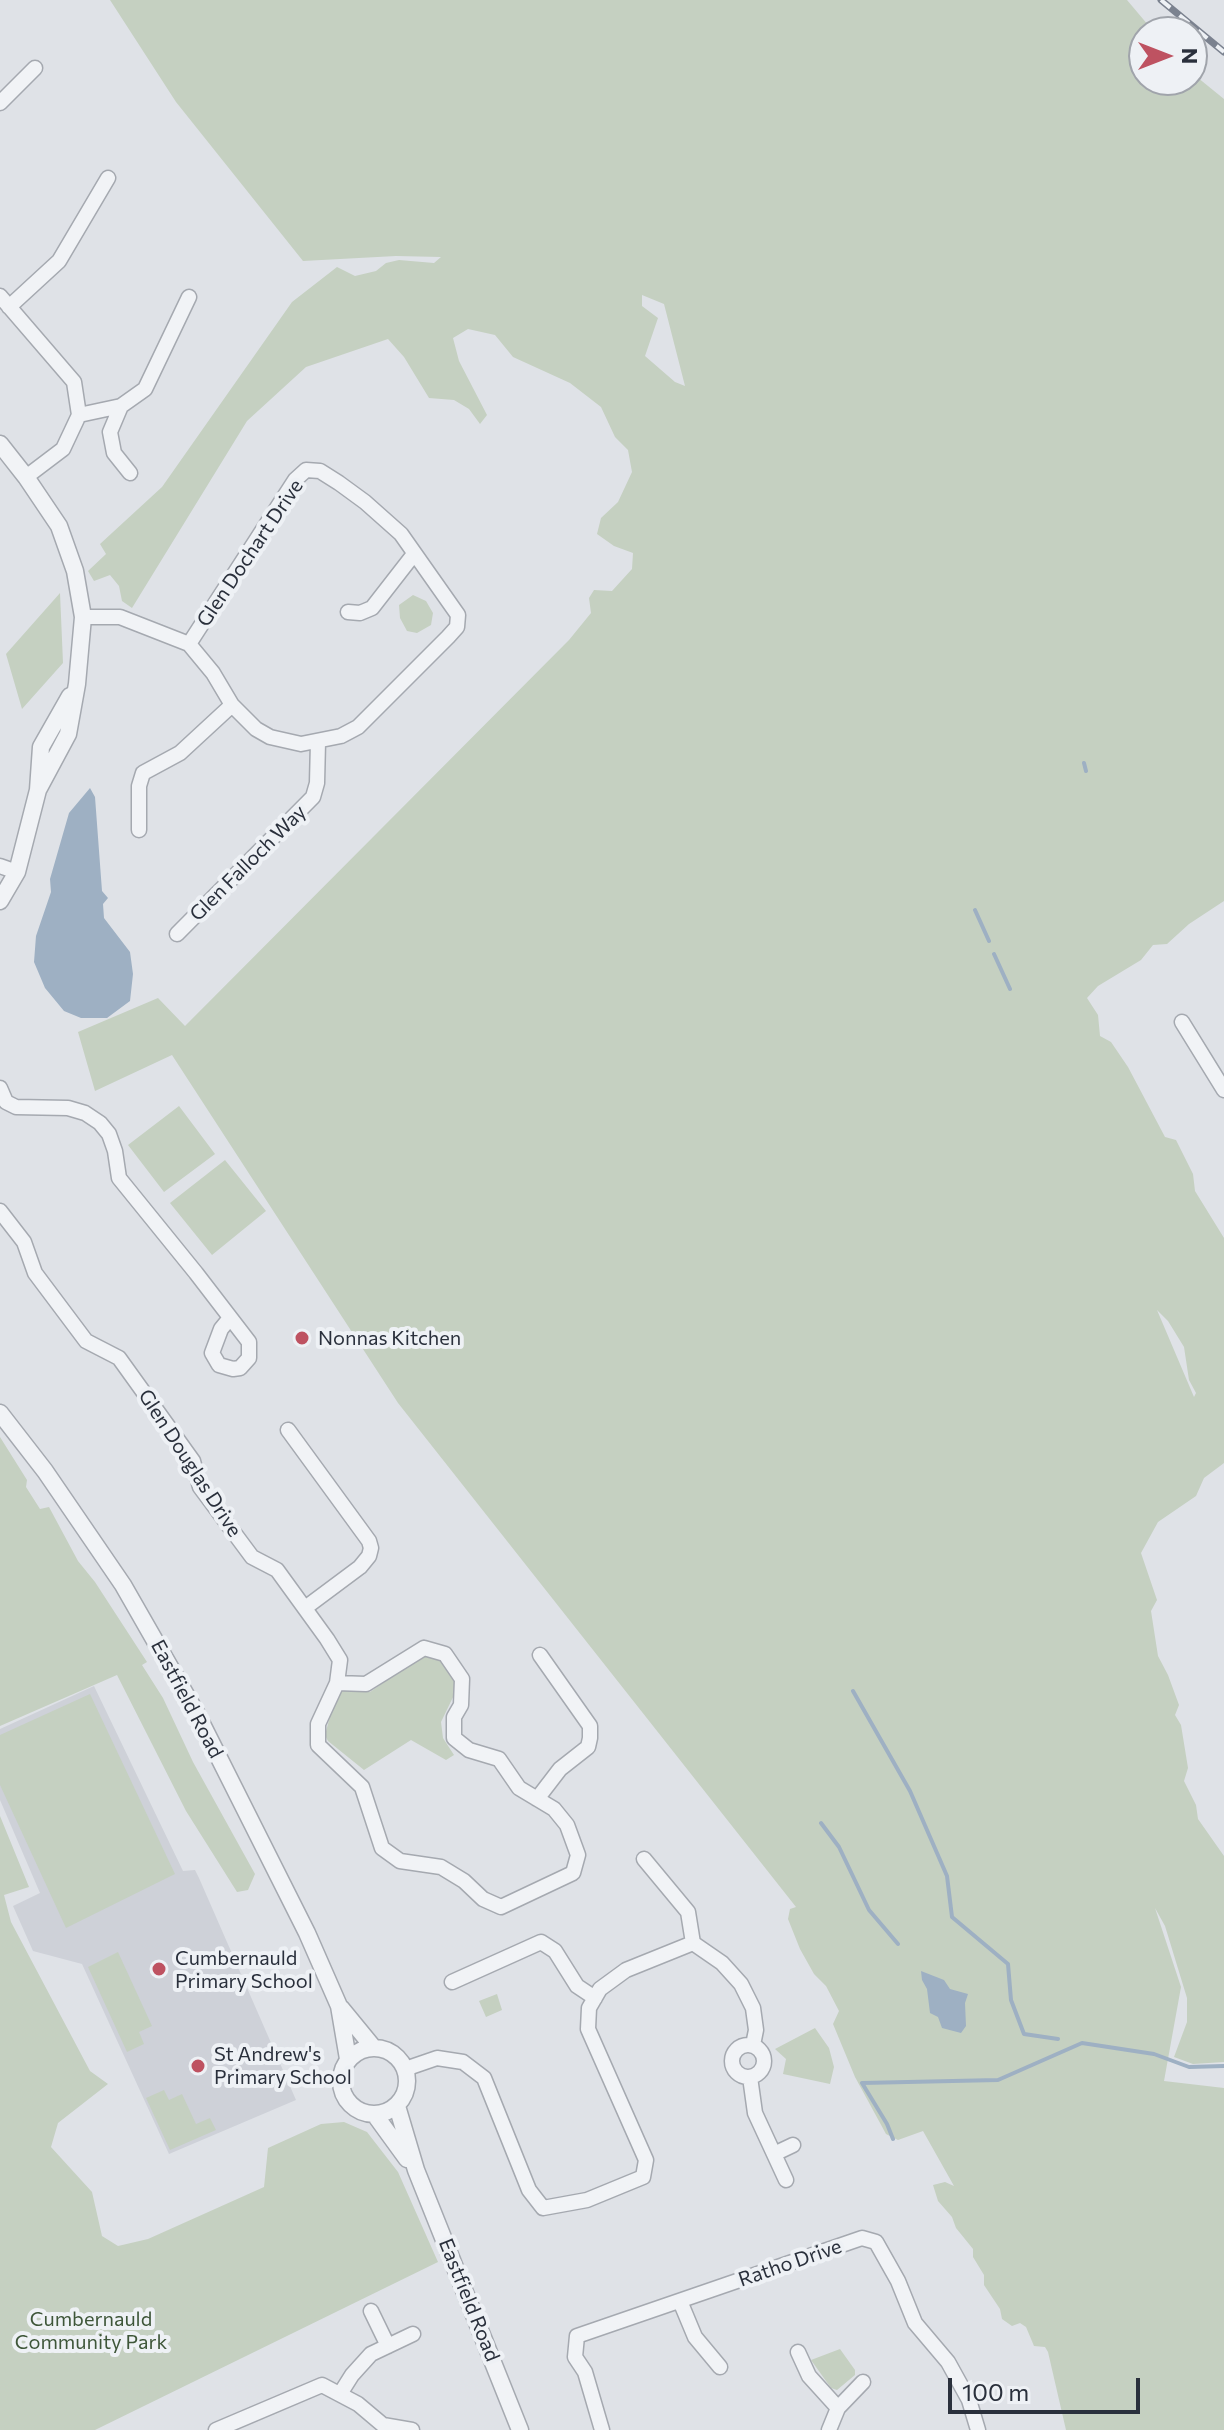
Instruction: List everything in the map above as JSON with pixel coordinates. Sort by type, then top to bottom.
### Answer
[{"type":"street","points":[[0,103],[35,68]]},
{"type":"street","points":[[26,477],[63,449],[79,415],[74,382],[4,302],[59,261],[108,178]]},
{"type":"street","points":[[79,415],[121,406],[145,389],[189,297]]},
{"type":"street","points":[[121,406],[110,432],[114,453],[130,473]]},
{"type":"street","points":[[0,444],[59,526],[75,571],[83,617],[77,684],[68,734],[38,790],[17,872],[0,901]]},
{"type":"street","name":"Glen Dochart Drive","points":[[83,617],[120,617],[189,644],[213,673],[232,705],[256,729],[270,737],[301,744],[341,736],[358,727],[457,627],[458,615],[401,534],[365,502],[320,471],[306,470],[295,480],[189,644]]},
{"type":"street","points":[[348,612],[360,613],[372,608],[414,554]]},
{"type":"street","points":[[139,830],[139,786],[143,773],[180,753],[232,705]]},
{"type":"street","name":"Glen Falloch Way","points":[[177,934],[313,797],[317,783],[318,742]]},
{"type":"street","points":[[0,866],[17,872]]},
{"type":"street","points":[[1182,1022],[1224,1090]]},
{"type":"street","points":[[0,1088],[6,1102],[16,1107],[68,1108],[85,1113],[100,1123],[109,1134],[115,1151],[119,1178],[230,1318]]},
{"type":"street","name":"Glen Douglas Drive","points":[[0,1211],[24,1242],[35,1273],[86,1341],[119,1358],[193,1461],[200,1487],[252,1557],[277,1570],[305,1608],[340,1660],[337,1683]]},
{"type":"street","name":"Eastfield Road","points":[[0,1413],[45,1471],[142,1615],[259,1835],[339,2006],[348,2059],[340,2079],[343,2095],[348,2103],[365,2114],[375,2115],[416,2170]]},
{"type":"street","points":[[288,1430],[371,1548],[360,1567],[305,1608]]},
{"type":"street","points":[[424,1648],[445,1654],[462,1679],[461,1705],[454,1717],[454,1738],[469,1750],[499,1759],[519,1788],[537,1799],[554,1809],[567,1825],[578,1855],[573,1873],[501,1907],[483,1899],[464,1881],[441,1867],[400,1861],[382,1848],[362,1787],[318,1745],[318,1724],[337,1683],[366,1684],[424,1648]]},
{"type":"street","points":[[537,1799],[560,1769],[588,1747],[590,1738],[590,1726],[540,1655]]},
{"type":"street","points":[[644,1859],[688,1912],[693,1943],[722,1963],[741,1984],[753,2008],[756,2030],[753,2045]]},
{"type":"street","points":[[452,1982],[541,1942],[555,1951],[577,1986],[595,1998]]},
{"type":"street","points":[[405,2069],[437,2058],[463,2062],[484,2078],[529,2190],[543,2208],[587,2200],[643,2177],[646,2160],[588,2029],[589,2008],[600,1989],[626,1970],[693,1943]]},
{"type":"street","name":"Eastfield Road","points":[[339,2006],[373,2047],[383,2048],[399,2058],[405,2069],[407,2085],[397,2106],[416,2170],[520,2430]]},
{"type":"street","points":[[744,2045],[753,2045],[762,2051],[765,2063],[760,2073],[750,2077],[740,2075],[733,2068],[732,2059],[736,2050],[744,2045]]},
{"type":"street","points":[[348,2059],[364,2048],[373,2047]]},
{"type":"street","points":[[750,2077],[755,2113],[786,2180]]},
{"type":"street","points":[[375,2115],[397,2106]]},
{"type":"street","points":[[774,2154],[793,2145]]},
{"type":"street","name":"Ratho Drive","points":[[602,2430],[585,2372],[575,2357],[577,2336],[862,2238],[876,2242],[898,2281],[915,2323],[948,2362],[969,2400],[978,2430]]},
{"type":"street","points":[[680,2301],[695,2337],[720,2367]]},
{"type":"street","points":[[371,2311],[388,2346]]},
{"type":"street","points":[[340,2394],[371,2354],[413,2334]]},
{"type":"street","points":[[798,2352],[809,2376],[838,2408]]},
{"type":"street","points":[[829,2430],[838,2408],[863,2382]]},
{"type":"street","points":[[216,2430],[322,2385],[358,2404],[383,2425],[412,2430]]},
{"type":"shaded area","points":[[94,1686],[183,1871],[195,1870],[199,1878],[296,2100],[169,2154],[82,1964],[33,1951],[13,1906],[40,1893],[0,1800],[0,1729]]},
{"type":"green space","points":[[110,0],[1127,0],[1140,16],[1128,16],[1128,96],[1208,96],[1208,86],[1224,99],[1224,901],[1189,924],[1167,944],[1153,945],[1141,960],[1098,986],[1087,998],[1098,1015],[1100,1036],[1111,1042],[1128,1067],[1165,1137],[1176,1140],[1193,1174],[1195,1191],[1224,1238],[1224,1463],[1204,1478],[1196,1496],[1158,1522],[1141,1553],[1157,1600],[1151,1611],[1158,1656],[1179,1705],[1175,1715],[1181,1725],[1188,1768],[1184,1781],[1196,1805],[1198,1819],[1224,1856],[1224,2062],[1193,2064],[1174,2057],[1187,2022],[1187,1998],[1165,1926],[1155,1908],[1181,1987],[1164,2081],[1224,2088],[1224,2430],[1066,2430],[1048,2352],[1045,2347],[1034,2346],[1026,2327],[1020,2323],[1012,2326],[1002,2319],[1000,2309],[984,2285],[984,2275],[973,2257],[973,2249],[938,2201],[933,2185],[945,2182],[954,2186],[923,2131],[898,2140],[886,2134],[855,2077],[833,2024],[839,2011],[800,1949],[788,1919],[790,1909],[796,1907],[398,1403],[172,1055],[95,1091],[78,1032],[158,998],[185,1026],[569,640],[591,613],[589,598],[594,590],[612,591],[632,569],[633,553],[614,546],[597,534],[601,518],[618,502],[632,472],[628,450],[615,437],[601,407],[570,383],[513,357],[495,335],[468,329],[453,338],[459,361],[487,415],[480,424],[469,409],[454,400],[429,398],[404,357],[388,339],[306,367],[247,421],[132,608],[122,601],[119,586],[110,575],[94,581],[88,571],[106,554],[100,544],[162,487],[292,302],[337,267],[355,276],[376,271],[386,263],[399,260],[434,263],[441,257],[303,261],[176,102]],"holes":[[[642,295],[664,304],[685,386],[675,382],[645,356],[658,318],[642,306]],[[1157,1310],[1168,1321],[1184,1347],[1189,1380],[1196,1393],[1194,1397]]]},
{"type":"green space","points":[[60,593],[63,663],[22,709],[6,654]]},
{"type":"green space","points":[[413,595],[426,601],[433,613],[431,625],[417,633],[407,631],[400,618],[399,605]]},
{"type":"green space","points":[[179,1106],[215,1154],[164,1192],[128,1145]]},
{"type":"green space","points":[[225,1160],[266,1211],[212,1255],[170,1203]]},
{"type":"green space","points":[[0,1437],[27,1480],[26,1487],[40,1509],[49,1507],[78,1561],[147,1662],[142,1665],[163,1698],[193,1762],[255,1874],[248,1890],[237,1892],[186,1811],[117,1675],[0,1726]]},
{"type":"green space","points":[[426,1653],[437,1655],[456,1681],[456,1691],[441,1722],[443,1738],[454,1755],[446,1760],[411,1740],[364,1770],[328,1741],[325,1735],[336,1694],[343,1689],[370,1692]]},
{"type":"green space","points":[[90,1694],[175,1874],[66,1928],[0,1785],[0,1735]]},
{"type":"green space","name":"Cumbernauld Community Park","points":[[0,1816],[29,1887],[4,1895],[11,1922],[90,2071],[108,2084],[58,2123],[51,2147],[92,2192],[102,2236],[118,2246],[148,2239],[264,2187],[268,2148],[321,2124],[344,2122],[367,2132],[398,2172],[438,2262],[95,2430],[0,2430]]},
{"type":"green space","points":[[118,1952],[152,2026],[139,2032],[144,2044],[127,2052],[88,1967]]},
{"type":"green space","points":[[497,1994],[502,2010],[486,2017],[479,2001]]},
{"type":"green space","points":[[815,2028],[829,2048],[834,2067],[830,2084],[783,2074],[786,2059],[775,2049]]},
{"type":"green space","points":[[164,2090],[169,2100],[182,2094],[196,2124],[210,2118],[216,2130],[170,2150],[146,2098]]},
{"type":"green space","points":[[840,2349],[855,2370],[855,2375],[837,2390],[831,2388],[811,2360]]},
{"type":"water","points":[[90,788],[95,797],[102,891],[108,898],[103,904],[104,918],[130,952],[133,974],[130,1001],[107,1018],[81,1018],[64,1011],[45,988],[34,962],[36,936],[51,892],[50,879],[69,813]]},
{"type":"water","points":[[921,1971],[944,1980],[950,1989],[968,1994],[965,2003],[966,2026],[961,2033],[942,2028],[938,2017],[930,2013]]},
{"type":"waterway","points":[[1084,763],[1086,771]]},
{"type":"waterway","points":[[975,910],[989,941]]},
{"type":"waterway","points":[[994,954],[1010,989]]},
{"type":"waterway","points":[[853,1691],[910,1791],[947,1876],[952,1917],[1008,1964],[1011,2000],[1024,2034],[1058,2039]]},
{"type":"waterway","points":[[821,1823],[839,1847],[869,1910],[898,1944]]},
{"type":"waterway","points":[[893,2139],[862,2083],[998,2080],[1082,2043],[1154,2054],[1189,2067],[1224,2066]]},
{"type":"railway","points":[[1161,0],[1224,52]]},
{"type":"place","name":"Nonnas Kitchen","points":[[302,1338]]},
{"type":"place","name":"Cumbernauld Primary School","points":[[159,1969]]},
{"type":"place","name":"St Andrew's Primary School","points":[[198,2066]]}]
